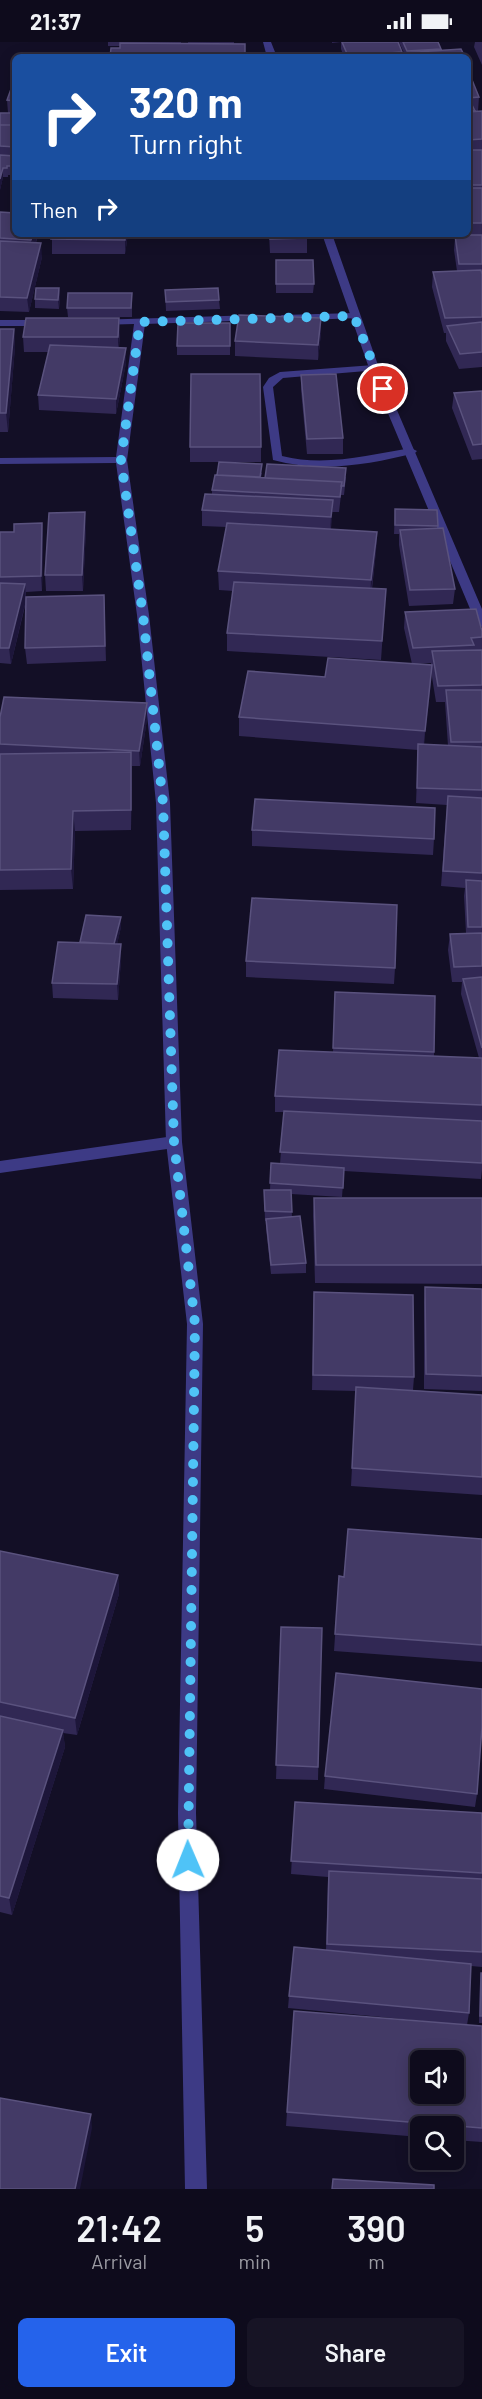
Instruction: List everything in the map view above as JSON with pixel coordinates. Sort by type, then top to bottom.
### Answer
[{"type":"street","points":[[328,237],[374,368],[482,623]]},
{"type":"street","points":[[93,322],[354,316]]},
{"type":"street","points":[[140,322],[121,460],[143,615],[163,803],[174,1142],[195,1324],[187,1813],[196,2189]]},
{"type":"street","points":[[0,323],[58,323]]},
{"type":"street","points":[[374,368],[280,375],[273,380],[268,387],[277,458],[301,465],[317,465],[411,451]]},
{"type":"street","points":[[0,461],[121,460]]},
{"type":"street","points":[[0,1167],[174,1142]]},
{"type":"building","points":[[342,42],[398,42],[402,52],[375,54],[347,54]]},
{"type":"building","points":[[403,42],[438,42],[441,49],[407,51]]},
{"type":"building","points":[[120,43],[245,44],[245,54],[110,54],[111,48],[120,48]]},
{"type":"building","points":[[461,49],[464,54],[388,54]]},
{"type":"building","points":[[471,77],[479,97],[471,98]]},
{"type":"building","points":[[12,86],[12,101],[7,100]]},
{"type":"building","points":[[482,111],[482,139],[471,140],[471,112]]},
{"type":"building","points":[[0,113],[12,113],[12,125],[0,125]]},
{"type":"building","points":[[0,125],[12,125],[12,147],[0,146]]},
{"type":"building","points":[[471,150],[482,150],[482,185],[471,185]]},
{"type":"building","points":[[0,155],[12,156],[12,166],[3,168],[0,179]]},
{"type":"building","points":[[471,188],[482,188],[482,223],[471,223]]},
{"type":"building","points":[[0,212],[12,213],[12,237],[32,237],[31,240],[0,238]]},
{"type":"building","points":[[482,235],[482,264],[459,264],[455,237]]},
{"type":"building","points":[[51,237],[125,237],[125,240],[51,239]]},
{"type":"building","points":[[270,237],[307,237],[307,238],[270,239]]},
{"type":"building","points":[[0,241],[41,243],[27,298],[0,297]]},
{"type":"building","points":[[276,260],[313,260],[314,284],[276,284]]},
{"type":"building","points":[[481,270],[482,317],[445,318],[433,272]]},
{"type":"building","points":[[36,288],[59,288],[58,300],[35,299]]},
{"type":"building","points":[[218,288],[219,300],[166,302],[165,290]]},
{"type":"building","points":[[68,293],[132,293],[131,308],[67,308]]},
{"type":"building","points":[[239,315],[321,318],[318,345],[235,341]]},
{"type":"building","points":[[26,318],[119,318],[118,337],[23,337]]},
{"type":"building","points":[[482,322],[482,352],[460,354],[447,326]]},
{"type":"building","points":[[178,323],[230,323],[230,346],[177,346]]},
{"type":"building","points":[[0,329],[14,329],[6,413],[0,413]]},
{"type":"building","points":[[50,345],[126,348],[116,399],[38,395]]},
{"type":"building","points":[[191,374],[260,374],[261,447],[190,447]]},
{"type":"building","points":[[336,374],[343,438],[307,439],[301,375]]},
{"type":"building","points":[[482,391],[482,444],[473,445],[454,393]]},
{"type":"building","points":[[219,462],[262,464],[260,477],[217,475]]},
{"type":"building","points":[[267,464],[346,468],[344,486],[341,486],[342,482],[265,478]]},
{"type":"building","points":[[215,475],[342,482],[340,497],[212,490]]},
{"type":"building","points":[[205,494],[333,500],[331,517],[202,510]]},
{"type":"building","points":[[395,509],[437,510],[438,526],[395,525]]},
{"type":"building","points":[[85,512],[82,575],[45,575],[49,513]]},
{"type":"building","points":[[42,523],[41,576],[0,577],[0,532],[14,532],[14,524]]},
{"type":"building","points":[[227,523],[377,532],[371,580],[218,571]]},
{"type":"building","points":[[443,528],[455,589],[410,590],[400,530]]},
{"type":"building","points":[[234,582],[386,589],[382,641],[227,633]]},
{"type":"building","points":[[0,583],[25,584],[9,648],[0,648]]},
{"type":"building","points":[[104,595],[105,646],[25,648],[26,597]]},
{"type":"building","points":[[476,609],[482,637],[471,638],[474,645],[413,648],[405,612]]},
{"type":"building","points":[[482,650],[482,685],[438,686],[432,651]]},
{"type":"building","points":[[328,658],[432,665],[425,731],[239,717],[248,671],[325,677]]},
{"type":"building","points":[[446,690],[482,690],[482,742],[451,742]]},
{"type":"building","points":[[4,697],[147,703],[139,751],[0,744],[0,717]]},
{"type":"building","points":[[418,744],[482,747],[482,790],[417,788]]},
{"type":"building","points":[[131,752],[131,810],[73,811],[71,869],[0,870],[0,754]]},
{"type":"building","points":[[448,796],[482,798],[482,873],[443,871]]},
{"type":"building","points":[[255,799],[435,808],[434,839],[252,830]]},
{"type":"building","points":[[466,880],[482,881],[482,927],[468,927]]},
{"type":"building","points":[[252,898],[397,905],[395,968],[246,961]]},
{"type":"building","points":[[86,915],[121,917],[114,944],[80,942]]},
{"type":"building","points":[[482,933],[482,966],[454,967],[450,934]]},
{"type":"building","points":[[58,942],[121,944],[117,984],[52,983]]},
{"type":"building","points":[[482,977],[482,1048],[463,979]]},
{"type":"building","points":[[335,992],[435,996],[434,1052],[333,1048]]},
{"type":"building","points":[[279,1050],[482,1058],[482,1105],[275,1096]]},
{"type":"building","points":[[284,1111],[482,1121],[482,1163],[280,1152]]},
{"type":"building","points":[[271,1163],[344,1168],[343,1188],[270,1183]]},
{"type":"building","points":[[264,1190],[291,1190],[292,1212],[265,1211]]},
{"type":"building","points":[[314,1198],[482,1198],[482,1265],[316,1265]]},
{"type":"building","points":[[300,1216],[306,1263],[271,1265],[266,1219]]},
{"type":"building","points":[[425,1287],[482,1289],[482,1376],[426,1374]]},
{"type":"building","points":[[314,1292],[413,1295],[414,1377],[313,1375]]},
{"type":"building","points":[[356,1387],[482,1395],[482,1477],[352,1468]]},
{"type":"building","points":[[348,1529],[482,1539],[482,1645],[335,1634],[339,1576],[344,1577]]},
{"type":"building","points":[[0,1551],[118,1575],[75,1718],[0,1702]]},
{"type":"building","points":[[281,1627],[322,1628],[318,1767],[276,1765]]},
{"type":"building","points":[[336,1673],[482,1689],[482,1727],[477,1794],[325,1776]]},
{"type":"building","points":[[0,1716],[63,1730],[9,1898],[0,1896]]},
{"type":"building","points":[[295,1802],[482,1813],[482,1873],[291,1861]]},
{"type":"building","points":[[329,1871],[482,1879],[482,1952],[327,1944]]},
{"type":"building","points":[[294,1947],[471,1964],[469,2013],[289,1996]]},
{"type":"building","points":[[481,1973],[482,2016],[480,2016]]},
{"type":"building","points":[[294,2011],[482,2026],[482,2128],[464,2127],[464,2116],[410,2116],[410,2122],[287,2112]]},
{"type":"building","points":[[0,2098],[91,2114],[75,2189],[0,2189]]},
{"type":"building","points":[[333,2179],[434,2185],[434,2189],[332,2189]]},
{"type":"route","points":[[188,1860],[195,1324],[174,1142],[163,803],[143,615],[121,460],[140,322],[354,316],[383,389]]}]
